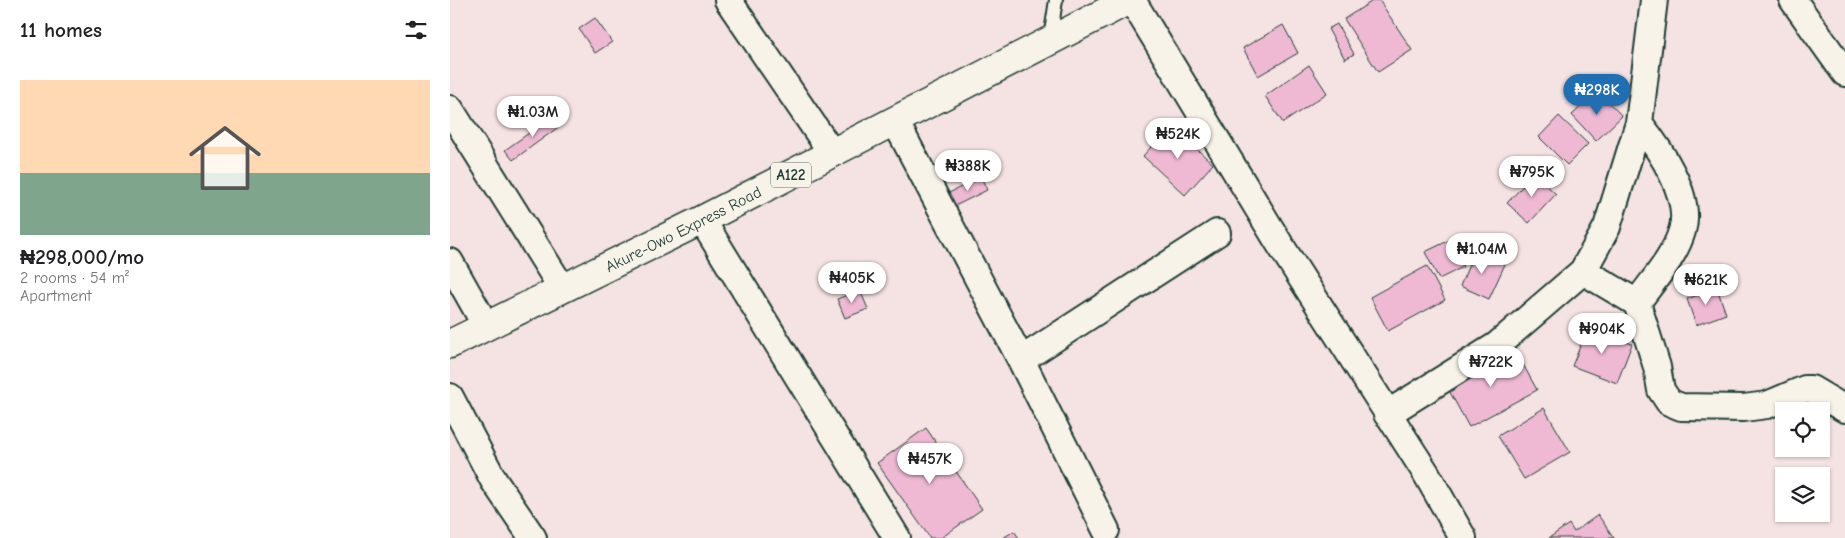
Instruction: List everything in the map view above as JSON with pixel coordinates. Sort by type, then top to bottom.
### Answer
[{"type":"highway","name":"Akure-Owo Express Road","points":[[450,344],[702,220],[1130,0]]},
{"type":"street","points":[[728,0],[832,153]]},
{"type":"street","points":[[1130,0],[1279,243],[1426,473],[1463,538]]},
{"type":"street","points":[[1387,414],[1496,346],[1583,270],[1607,227],[1640,123],[1654,0]]},
{"type":"street","points":[[1793,0],[1845,72]]},
{"type":"street","points":[[450,110],[562,288]]},
{"type":"street","points":[[895,121],[1021,360],[1106,530]]},
{"type":"street","points":[[1637,303],[1668,259],[1683,230],[1684,214],[1675,181],[1661,151],[1640,123]]},
{"type":"street","points":[[702,220],[897,538]]},
{"type":"street","points":[[1021,360],[1217,233]]},
{"type":"street","points":[[450,262],[486,326]]},
{"type":"street","points":[[1583,270],[1637,303],[1657,367],[1661,390],[1669,402],[1682,407],[1744,408],[1767,405],[1805,388],[1811,389],[1845,409]]},
{"type":"street","points":[[450,398],[494,481],[533,538]]},
{"type":"lane","points":[[1049,41],[1056,0]]},
{"type":"building","points":[[1374,0],[1379,0],[1412,50],[1378,72],[1344,19]]},
{"type":"building","points":[[595,18],[612,42],[595,53],[579,29]]},
{"type":"building","points":[[1337,24],[1354,54],[1345,59],[1328,29]]},
{"type":"building","points":[[1283,25],[1298,53],[1258,76],[1243,48]]},
{"type":"building","points":[[1309,65],[1327,93],[1283,123],[1265,96]]},
{"type":"building","points":[[1598,91],[1622,116],[1596,141],[1572,115]]},
{"type":"building","points":[[553,116],[560,126],[513,160],[505,150]]},
{"type":"building","points":[[1559,116],[1588,144],[1567,165],[1539,137]]},
{"type":"building","points":[[1171,125],[1213,164],[1185,195],[1143,156]]},
{"type":"building","points":[[1534,174],[1556,194],[1529,223],[1507,203]]},
{"type":"building","points":[[981,177],[987,190],[955,206],[949,193]]},
{"type":"building","points":[[1450,240],[1463,267],[1439,279],[1425,252]]},
{"type":"building","points":[[1475,251],[1505,264],[1489,299],[1460,286]]},
{"type":"building","points":[[1427,266],[1445,300],[1388,331],[1370,297]]},
{"type":"building","points":[[1717,288],[1726,314],[1696,325],[1687,299]]},
{"type":"building","points":[[860,290],[868,309],[845,318],[837,299]]},
{"type":"building","points":[[1588,327],[1632,344],[1617,383],[1572,366]]},
{"type":"building","points":[[1514,348],[1537,390],[1469,427],[1446,385]]},
{"type":"building","points":[[1544,408],[1570,452],[1524,479],[1498,436]]},
{"type":"building","points":[[926,428],[982,509],[941,538],[930,538],[877,463]]},
{"type":"building","points":[[1598,515],[1614,538],[1549,538],[1569,524],[1574,532]]},
{"type":"building","points":[[1014,531],[1019,538],[1003,538]]}]
